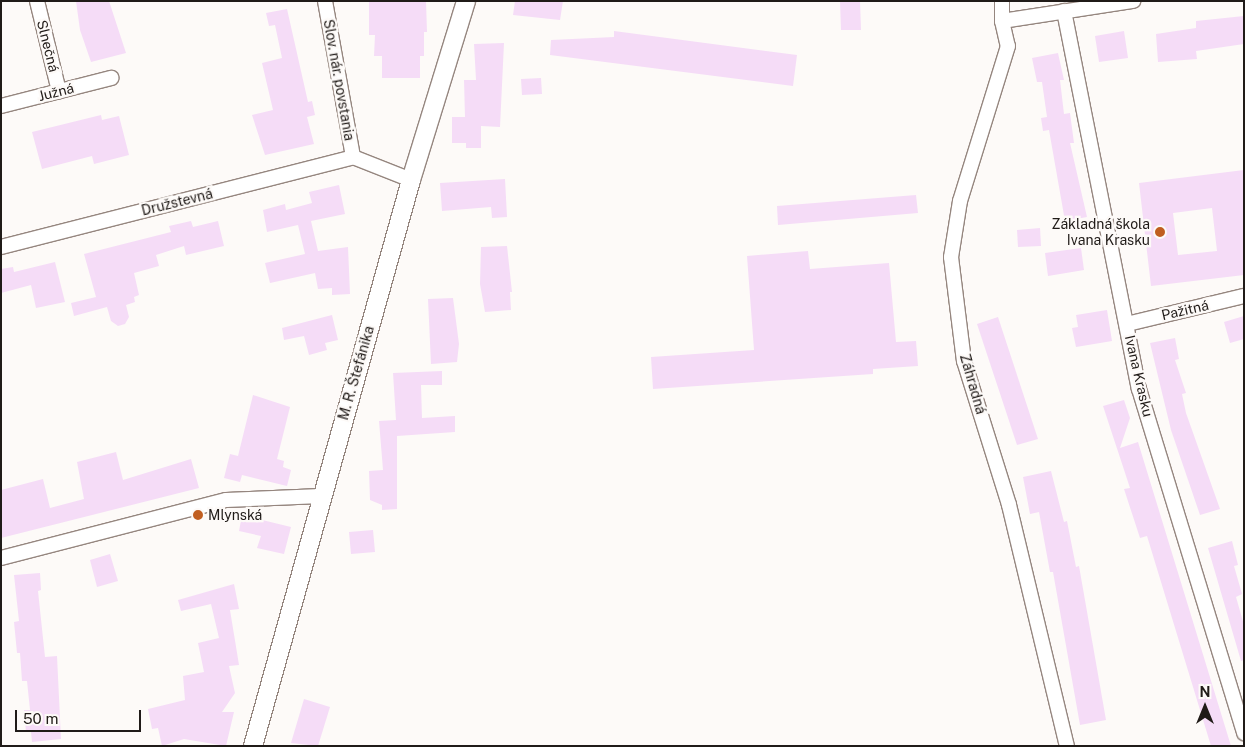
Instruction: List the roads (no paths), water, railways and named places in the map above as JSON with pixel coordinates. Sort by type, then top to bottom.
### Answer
[{"type":"street","name":"Slnečná","points":[[36,1],[59,91]]},
{"type":"street","name":"Slov. nár. povstania","points":[[325,1],[353,157],[411,180]]},
{"type":"street","name":"M. R. Štefánika","points":[[253,746],[321,496],[411,180],[466,1]]},
{"type":"street","name":"Záhradná","points":[[1002,1],[1002,21],[1008,46],[960,201],[951,257],[964,360],[1009,505],[1067,746]]},
{"type":"street","points":[[1002,21],[1133,1]]},
{"type":"street","name":"Ivana Krasku","points":[[1064,11],[1139,389],[1244,733]]},
{"type":"street","name":"Južná","points":[[1,106],[111,78]]},
{"type":"street","name":"Družstevná","points":[[1,247],[353,157]]},
{"type":"street","name":"Pažitná","points":[[1127,324],[1244,296]]},
{"type":"street","points":[[1,558],[226,500],[321,496]]},
{"type":"place","name":"Základná škola Ivana Krasku","points":[[1160,232]]},
{"type":"place","name":"Mlynská","points":[[198,515]]}]
